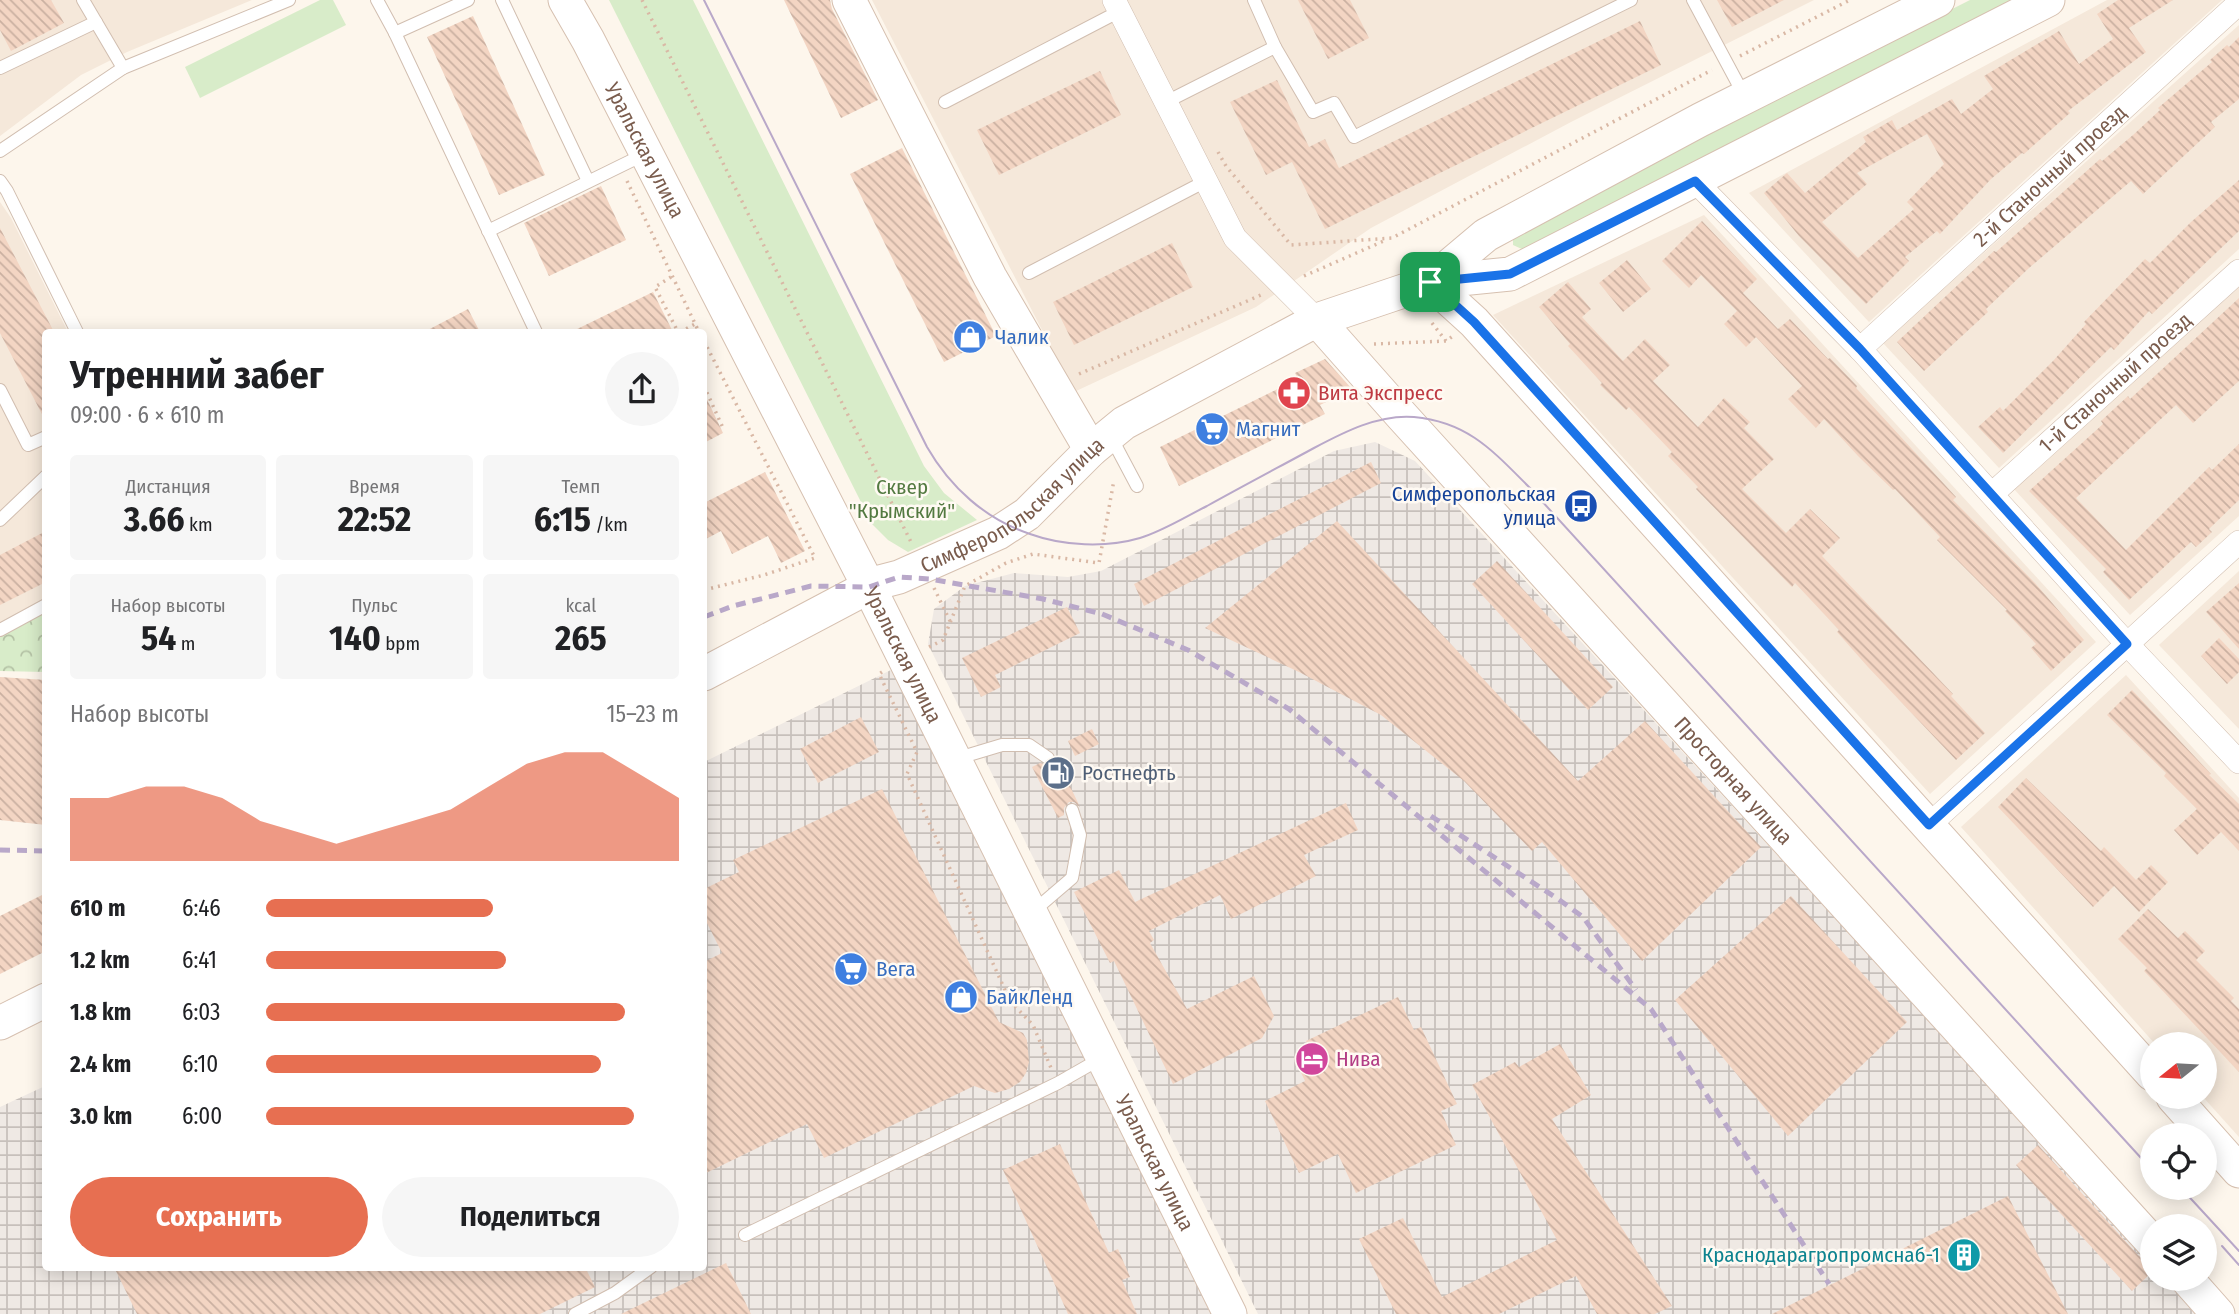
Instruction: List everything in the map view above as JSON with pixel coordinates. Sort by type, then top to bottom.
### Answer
[{"type":"street","name":"Уральская улица","points":[[565,0],[633,159],[873,585]]},
{"type":"street","name":"Уральская улица","points":[[577,0],[656,149],[1107,1056],[1239,1314]]},
{"type":"street","points":[[849,0],[990,277],[1100,442]]},
{"type":"street","name":"Симферопольская улица","points":[[1430,282],[1486,235],[1746,97],[1938,0]]},
{"type":"street","name":"Симферопольская улица","points":[[707,672],[873,585],[899,577],[998,533],[1018,520],[1100,442],[1124,423],[1317,320],[1430,282],[1510,274],[2048,0]]},
{"type":"street","name":"2-й Станочный проезд","points":[[1860,349],[2239,3]]},
{"type":"street","points":[[1117,6],[1235,238],[1317,320]]},
{"type":"street","points":[[1695,181],[1860,349],[2127,644],[2239,762]]},
{"type":"street","name":"1-й Станочный проезд","points":[[1992,494],[2239,271]]},
{"type":"street","points":[[1430,282],[1474,322],[2140,1061]]},
{"type":"street","name":"Просторная улица","points":[[1317,320],[2140,1229]]},
{"type":"street","points":[[1929,825],[2239,542]]},
{"type":"street","name":"Уральская улица","points":[[909,659],[962,757],[1037,908],[1230,1314]]},
{"type":"street","points":[[0,1023],[42,1002]]},
{"type":"street","points":[[2185,1110],[2239,1171]]},
{"type":"street","points":[[2197,1291],[2216,1313]]},
{"type":"lane","points":[[83,0],[123,68]]},
{"type":"lane","points":[[0,151],[123,68],[289,0]]},
{"type":"lane","points":[[377,0],[535,329]]},
{"type":"lane","points":[[395,33],[468,0]]},
{"type":"lane","points":[[502,0],[588,181]]},
{"type":"lane","points":[[1254,0],[1275,47],[1313,112],[1334,103],[1354,137],[1631,0]]},
{"type":"lane","points":[[1693,0],[1746,97]]},
{"type":"lane","points":[[945,102],[1117,6]]},
{"type":"lane","points":[[0,68],[96,22]]},
{"type":"lane","points":[[1166,102],[1275,47]]},
{"type":"lane","points":[[488,231],[633,159]]},
{"type":"lane","points":[[0,181],[8,191],[76,329]]},
{"type":"lane","points":[[1028,273],[1206,181]]},
{"type":"lane","points":[[0,390],[28,445],[42,439]]},
{"type":"lane","points":[[1100,442],[1138,486]]},
{"type":"lane","points":[[0,520],[42,480]]},
{"type":"lane","points":[[0,630],[42,607]]},
{"type":"lane","points":[[962,757],[1002,745],[1015,745],[1029,746],[1048,758]]},
{"type":"lane","points":[[1037,908],[1072,878],[1080,835],[1072,810]]},
{"type":"lane","points":[[745,1234],[1058,1083],[1107,1056]]},
{"type":"lane","points":[[575,1314],[615,1293],[645,1271]]},
{"type":"path","points":[[642,0],[950,621]]},
{"type":"path","points":[[1077,375],[1392,238],[1850,0]]},
{"type":"path","points":[[1213,144],[1226,166],[1292,245],[1392,238]]},
{"type":"path","points":[[633,159],[671,278],[698,329]]},
{"type":"path","points":[[671,278],[655,287],[677,329]]},
{"type":"path","points":[[685,329],[695,324]]},
{"type":"path","points":[[1365,344],[1446,341],[1457,334]]},
{"type":"path","points":[[707,347],[815,558],[764,575],[707,589]]},
{"type":"path","points":[[707,393],[723,428]]},
{"type":"path","points":[[1058,1083],[1033,1025],[1010,1001],[907,774],[917,752],[879,674],[943,640],[965,586],[1006,563],[1033,554],[1099,562],[1114,480]]},
{"type":"shaded area","points":[[0,0],[252,0],[127,52],[81,75],[0,136]]},
{"type":"shaded area","points":[[872,0],[1814,0],[1571,122],[1371,228],[1256,307],[1074,392]]},
{"type":"shaded area","points":[[2107,0],[2222,0],[1869,322],[1749,193]]},
{"type":"shaded area","points":[[2239,25],[2239,249],[1999,468],[1883,343]]},
{"type":"shaded area","points":[[0,202],[11,218],[66,329],[42,329],[42,601],[0,624]]},
{"type":"shaded area","points":[[1704,215],[2096,642],[1930,794],[1493,315]]},
{"type":"shaded area","points":[[2239,287],[2239,516],[2130,615],[2013,488]]},
{"type":"shaded area","points":[[1375,442],[1415,461],[2140,1250],[2140,1291],[2178,1291],[2199,1314],[1258,1314],[928,644],[934,609],[965,586],[1014,573],[1068,577],[1101,571],[1334,451]]},
{"type":"shaded area","points":[[2239,571],[2239,729],[2159,645]]},
{"type":"shaded area","points":[[899,666],[1215,1314],[0,1314],[0,1107],[42,1087],[42,1271],[707,1271],[707,761]]},
{"type":"shaded area","points":[[2126,675],[2239,798],[2239,1137],[2215,1110],[2217,1110],[2217,1032],[2144,1032],[1961,827]]},
{"type":"green space","points":[[320,0],[333,0],[346,25],[200,98],[185,67]]},
{"type":"green space","name":"Сквер \"Крымский\"","points":[[609,0],[693,0],[924,466],[944,493],[977,520],[908,552],[888,540],[872,524]]},
{"type":"green space","points":[[1970,0],[2016,0],[1524,250],[1513,245],[1513,232]]},
{"type":"green space","points":[[42,612],[42,672],[0,671],[0,634]]},
{"type":"building","points":[[0,0],[51,0],[64,23],[11,51],[0,30]]},
{"type":"building","points":[[784,0],[830,0],[878,100],[841,118]]},
{"type":"building","points":[[1298,0],[1350,0],[1369,38],[1328,59]]},
{"type":"building","points":[[1717,0],[1784,0],[1732,27]]},
{"type":"building","points":[[2118,0],[2173,0],[2129,28],[2146,52],[2068,111],[2070,113],[2024,154],[1991,179],[1940,234],[1937,231],[1905,257],[1909,261],[1866,304],[1799,236],[1764,193],[1787,173],[1805,193],[1866,142],[1863,137],[1892,120],[1897,130],[1952,99],[1961,114],[1993,89],[1984,76],[2059,31],[2079,64],[2113,39],[2097,14]],"holes":[[[1927,134],[1944,164],[1907,202],[1914,209],[1858,258],[1822,222],[1867,184],[1857,173]]]},
{"type":"building","points":[[473,16],[545,175],[499,195],[427,37]]},
{"type":"building","points":[[1640,21],[1661,65],[1325,229],[1292,162],[1266,175],[1230,102],[1277,80],[1309,147],[1325,139],[1339,168]]},
{"type":"building","points":[[2239,37],[2239,99],[2211,122],[2215,127],[2143,194],[2131,181],[2029,268],[1986,309],[1988,312],[1924,371],[1897,342],[1994,251],[2100,159],[2102,161],[2133,135],[2160,110],[2158,108]]},
{"type":"building","points":[[1100,71],[1121,115],[999,175],[977,130]]},
{"type":"building","points":[[902,148],[996,336],[944,362],[850,174]]},
{"type":"building","points":[[2239,180],[2239,231],[2152,314],[2149,311],[2114,350],[2111,347],[2003,453],[1978,427],[2000,407],[2003,411],[2053,361],[2086,324],[2084,322],[2145,259],[2150,263]]},
{"type":"building","points":[[601,186],[626,240],[549,276],[524,223]]},
{"type":"building","points":[[1702,221],[1757,279],[1743,293],[1778,329],[1790,319],[1828,359],[1830,358],[1956,497],[1953,500],[2035,583],[2084,640],[2051,671],[2031,648],[2036,644],[2005,611],[2007,610],[1937,540],[1940,537],[1895,489],[1858,456],[1824,419],[1816,428],[1788,399],[1802,386],[1756,337],[1746,347],[1724,324],[1737,311],[1701,275],[1689,288],[1662,261]]},
{"type":"building","points":[[0,228],[52,329],[42,329],[42,414],[0,333]]},
{"type":"building","points":[[1172,243],[1193,287],[1074,345],[1053,302]]},
{"type":"building","points":[[1627,260],[1651,289],[1623,312],[1599,283]]},
{"type":"building","points":[[1568,282],[1591,309],[1582,317],[1623,361],[1645,339],[1670,365],[1653,381],[1698,427],[1724,398],[1750,422],[1744,428],[1774,459],[1742,489],[1786,533],[1810,509],[1840,538],[1822,556],[1953,694],[1951,696],[1985,733],[1956,760],[1868,667],[1837,632],[1839,630],[1795,583],[1792,587],[1696,489],[1698,487],[1668,456],[1672,452],[1629,407],[1626,410],[1600,385],[1602,383],[1568,346],[1570,344],[1539,307]]},
{"type":"building","points":[[653,292],[672,329],[577,329]]},
{"type":"building","points":[[2239,298],[2239,381],[2193,423],[2176,405],[2076,498],[2126,550],[2209,467],[2212,470],[2239,444],[2239,500],[2209,529],[2212,532],[2196,547],[2191,542],[2129,600],[2103,572],[2106,569],[2029,491],[2103,424],[2101,421],[2128,396],[2130,399]]},
{"type":"building","points":[[468,309],[478,329],[430,329]]},
{"type":"building","points":[[1325,359],[1352,389],[1320,405],[1325,414],[1179,486],[1160,447],[1298,379],[1295,373]]},
{"type":"building","points":[[707,399],[723,433],[707,441]]},
{"type":"building","points":[[1371,462],[1381,483],[1144,606],[1134,584]]},
{"type":"building","points":[[765,472],[805,551],[781,563],[768,536],[732,554],[721,531],[707,538],[707,501]]},
{"type":"building","points":[[1337,521],[1578,781],[1645,721],[1761,847],[1642,961],[1542,842],[1532,851],[1464,781],[1381,715],[1299,672],[1205,628]]},
{"type":"building","points":[[42,533],[42,584],[0,605],[0,555]]},
{"type":"building","points":[[1497,561],[1613,687],[1588,710],[1472,584]]},
{"type":"building","points":[[2239,583],[2239,649],[2206,612]]},
{"type":"building","points":[[1067,607],[1080,633],[995,675],[1001,687],[981,697],[962,658]]},
{"type":"building","points":[[2219,638],[2239,659],[2239,672],[2227,684],[2201,656]]},
{"type":"building","points":[[0,677],[42,680],[42,825],[0,820]]},
{"type":"building","points":[[2132,690],[2239,804],[2239,851],[2221,832],[2197,855],[2174,830],[2197,809],[2164,776],[2166,773],[2107,715]]},
{"type":"building","points":[[861,717],[879,752],[818,783],[800,749]]},
{"type":"building","points":[[1092,729],[1099,744],[1075,756],[1068,741]]},
{"type":"building","points":[[1057,759],[1080,807],[1069,802],[1064,808],[1064,815],[1058,818],[1032,767],[1040,763],[1051,766]]},
{"type":"building","points":[[2026,778],[2101,851],[2104,847],[2136,880],[2151,865],[2168,882],[2139,912],[2114,886],[2093,907],[1998,807]]},
{"type":"building","name":"Вега","points":[[882,789],[999,1022],[1023,1033],[1027,1040],[1029,1062],[1020,1082],[995,1093],[974,1086],[824,1158],[807,1124],[707,1173],[707,960],[722,953],[707,923],[707,888],[739,872],[733,860]]},
{"type":"building","points":[[1346,803],[1358,830],[1304,855],[1316,876],[1231,919],[1220,895],[1149,931],[1154,940],[1150,943],[1187,1009],[1254,976],[1274,1016],[1262,1038],[1173,1084],[1114,961],[1110,963],[1074,892],[1119,870],[1135,902]]},
{"type":"building","points":[[42,895],[42,953],[0,974],[0,916]]},
{"type":"building","points":[[1791,896],[1907,1022],[1788,1136],[1675,1000]]},
{"type":"building","points":[[2148,909],[2178,938],[2185,931],[2205,951],[2196,960],[2234,998],[2231,1001],[2239,1009],[2239,1072],[2217,1049],[2217,1032],[2201,1032],[2144,971],[2147,968],[2118,939]]},
{"type":"building","points":[[1398,997],[1414,1030],[1421,1027],[1457,1104],[1441,1111],[1456,1145],[1356,1193],[1338,1154],[1299,1173],[1265,1101],[1305,1081],[1294,1058],[1311,1050],[1306,1041]]},
{"type":"building","points":[[1560,1044],[1591,1095],[1552,1119],[1672,1306],[1655,1314],[1597,1314],[1576,1276],[1499,1314],[1396,1314],[1359,1239],[1403,1218],[1442,1297],[1557,1240],[1472,1085],[1515,1062],[1519,1067]]},
{"type":"building","points":[[1060,1144],[1109,1253],[1118,1249],[1130,1277],[1122,1280],[1137,1314],[1068,1314],[1003,1170]]},
{"type":"building","points":[[2038,1145],[2140,1257],[2140,1283],[2132,1291],[2016,1165]]},
{"type":"building","name":"Краснодарагропромснаб-1","points":[[2008,1196],[2068,1314],[1772,1314]]},
{"type":"building","points":[[726,1263],[751,1314],[621,1314]]},
{"type":"building","points":[[116,1271],[587,1271],[595,1287],[540,1314],[137,1314]]},
{"type":"tram line","points":[[704,0],[927,447],[946,475],[970,500],[998,520],[1043,538],[1085,544],[1113,543],[1140,538],[1166,528],[1325,442],[1375,421],[1414,417],[1433,420],[1465,432],[1491,450],[1529,487],[2140,1157]]},
{"type":"tram line","points":[[2192,1200],[2239,1251]]},
{"type":"tram line","points":[[2222,1246],[2239,1265]]},
{"type":"railway","points":[[707,616],[733,606],[811,586],[869,587],[899,577],[930,579],[1043,599],[1102,614],[1188,650],[1289,709],[1651,1009],[1829,1284]]},
{"type":"railway","points":[[1431,816],[1583,917],[1636,990]]},
{"type":"railway","points":[[0,850],[42,851]]},
{"type":"place","name":"Чалик","points":[[970,337]]},
{"type":"place","name":"Вита Экспресс","points":[[1294,393]]},
{"type":"place","name":"Магнит","points":[[1212,429]]},
{"type":"place","name":"Симферопольская улица","points":[[1581,506]]},
{"type":"place","name":"Ростнефть","points":[[1058,773]]},
{"type":"place","name":"Вега","points":[[851,969]]},
{"type":"place","name":"БайкЛенд","points":[[961,997]]},
{"type":"place","name":"Нива","points":[[1312,1059]]},
{"type":"place","name":"Краснодарагропромснаб-1","points":[[1964,1255]]},
{"type":"route","points":[[1695,181],[1860,349],[2127,644],[1929,825],[1474,322],[1430,282],[1510,274],[1695,181]]}]
